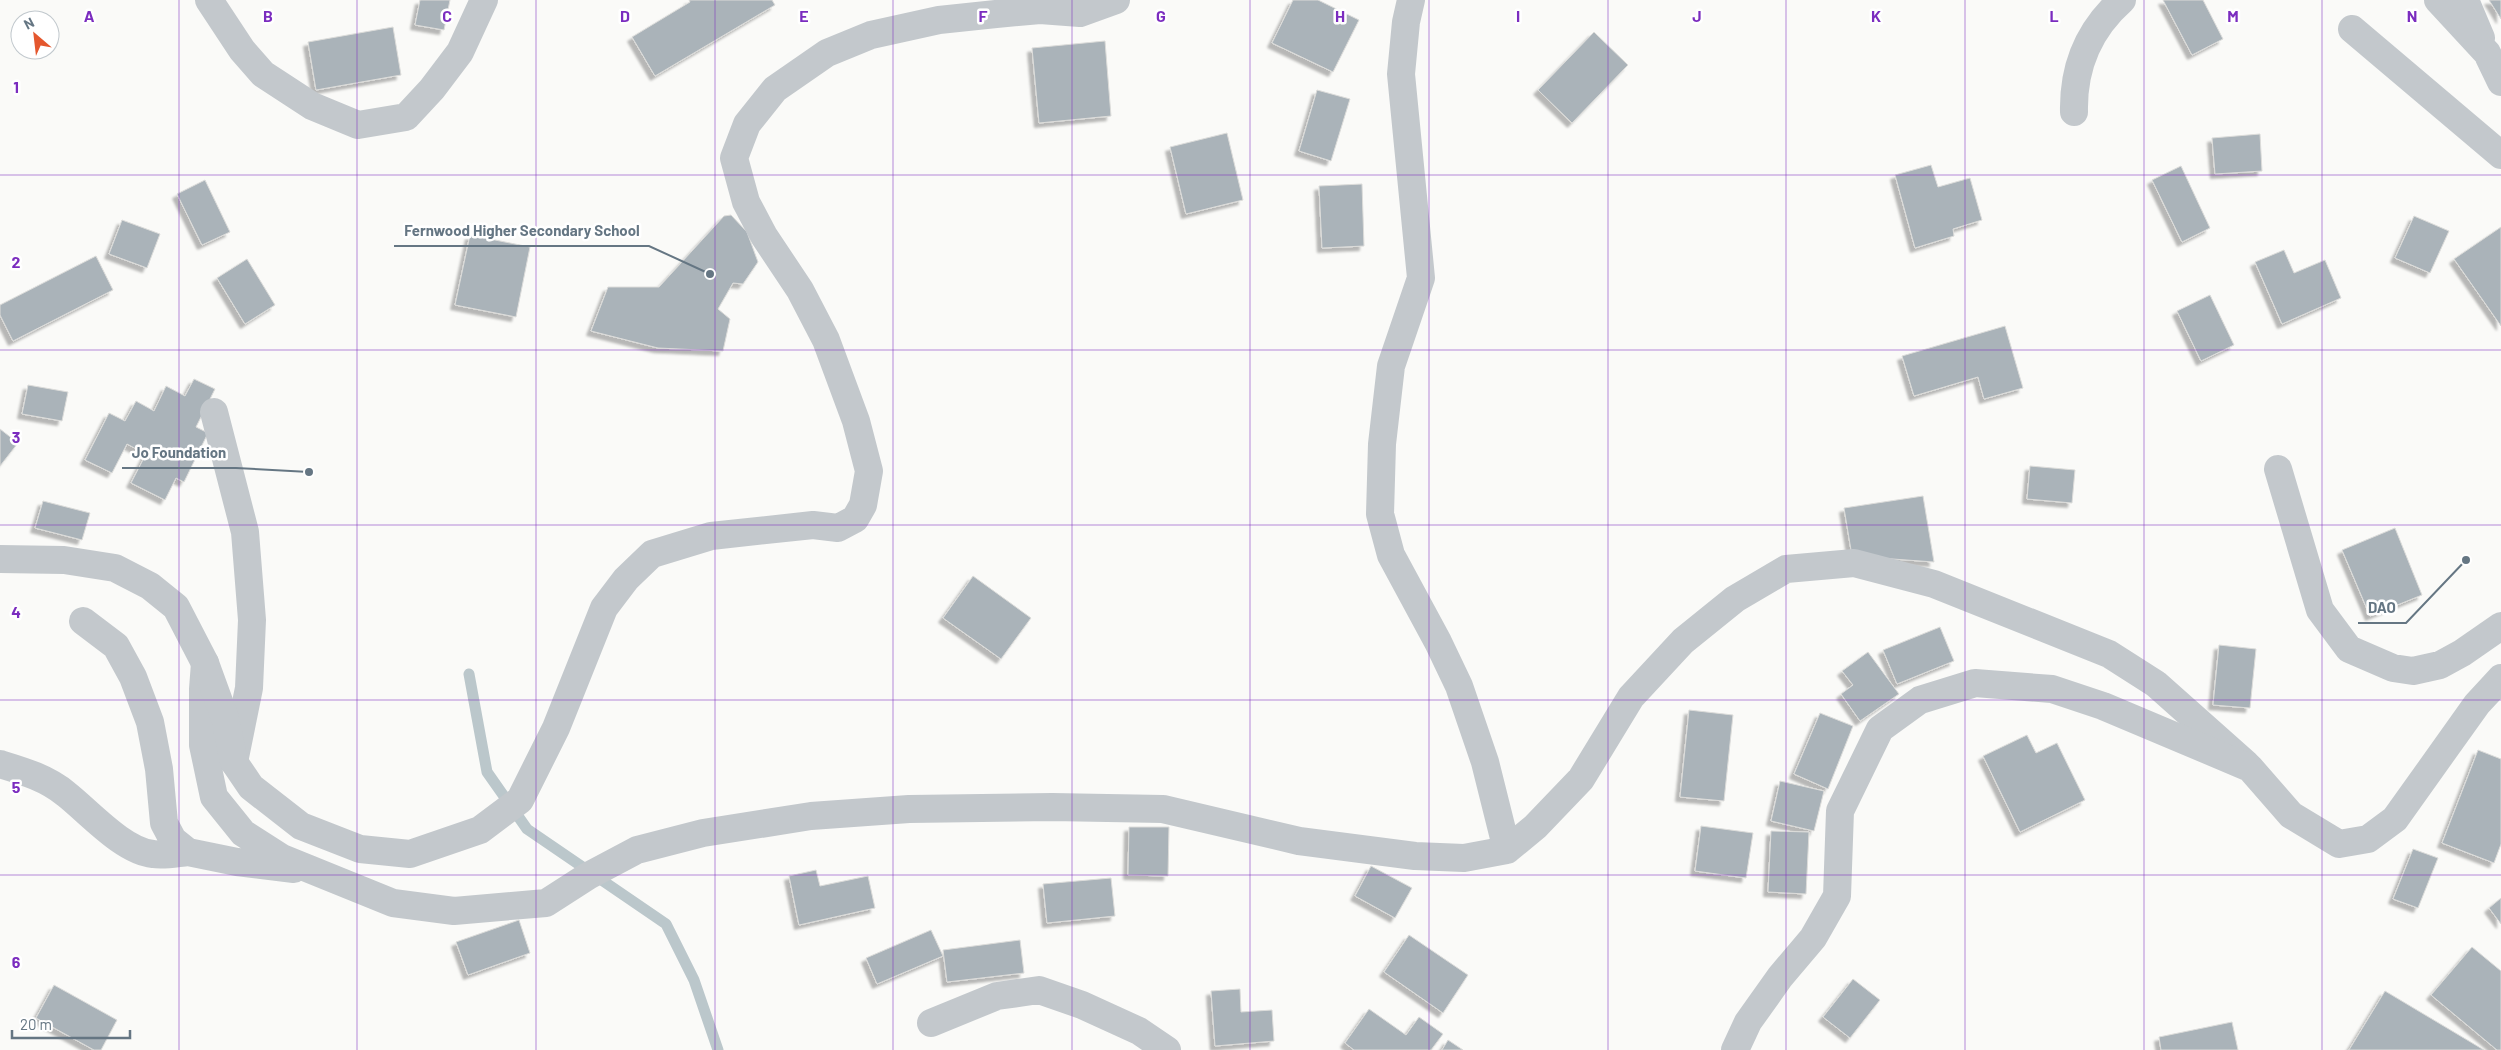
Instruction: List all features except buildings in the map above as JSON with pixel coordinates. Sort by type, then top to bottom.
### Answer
[{"type":"street","points":[[209,0],[242,50],[263,74],[312,106],[358,126],[406,117],[432,89],[460,52],[484,0]]},
{"type":"street","points":[[0,559],[64,560],[115,568],[150,586],[176,607],[205,663],[225,718],[234,762],[251,786],[300,826],[360,849],[410,854],[480,830],[520,800],[556,728],[604,608],[626,579],[652,554],[711,536],[813,525],[838,528],[855,519],[863,505],[869,471],[856,421],[826,340],[800,290],[764,236],[746,202],[734,158],[747,124],[775,89],[827,53],[870,35],[939,20],[996,14],[1040,10],[1080,13],[1116,0]]},
{"type":"street","points":[[1411,0],[1406,22],[1401,74],[1421,278],[1391,366],[1382,444],[1380,514],[1391,555],[1438,642],[1459,686],[1485,762],[1507,850]]},
{"type":"street","points":[[2074,112],[2073,88],[2086,47],[2104,16],[2122,0]]},
{"type":"street","points":[[2438,0],[2487,53]]},
{"type":"street","points":[[2465,0],[2501,82]]},
{"type":"street","points":[[2352,28],[2501,155]]},
{"type":"street","points":[[214,412],[245,532],[252,620],[248,688],[234,762]]},
{"type":"street","points":[[2278,469],[2320,610],[2349,649],[2393,668],[2413,670],[2440,665],[2462,653],[2501,626]]},
{"type":"street","points":[[205,663],[203,689],[204,745],[214,797],[243,833],[282,858],[392,903],[454,911],[546,903],[588,876],[638,850],[702,833],[811,816],[909,809],[1052,807],[1163,809],[1299,841],[1415,856],[1464,858],[1507,850],[1534,827],[1581,780],[1631,697],[1683,641],[1735,599],[1786,569],[1854,563],[1934,584],[2109,654],[2156,684],[2250,768],[2291,816],[2339,844],[2368,839],[2395,819],[2477,704],[2501,678]]},
{"type":"street","points":[[83,621],[116,646],[133,677],[150,722],[159,769],[164,823],[173,840],[188,852]]},
{"type":"street","points":[[1735,1050],[1748,1022],[1780,977],[1813,938],[1837,896],[1840,811],[1880,729],[1920,700],[1975,682],[2052,689],[2103,706],[2250,768]]},
{"type":"street","points":[[0,764],[31,773],[65,793],[103,828],[130,845],[152,854],[188,852],[237,862],[316,872]]},
{"type":"street","points":[[931,1023],[998,996],[1039,990],[1082,1005],[1140,1031],[1167,1050]]},
{"type":"waterway","points":[[469,674],[487,772],[527,829],[666,924],[694,980],[718,1050]]},
{"type":"place","name":"Fernwood Higher Secondary School","points":[[710,274]]},
{"type":"place","name":"Jo Foundation","points":[[309,472]]},
{"type":"place","name":"DAO","points":[[2466,560]]}]
